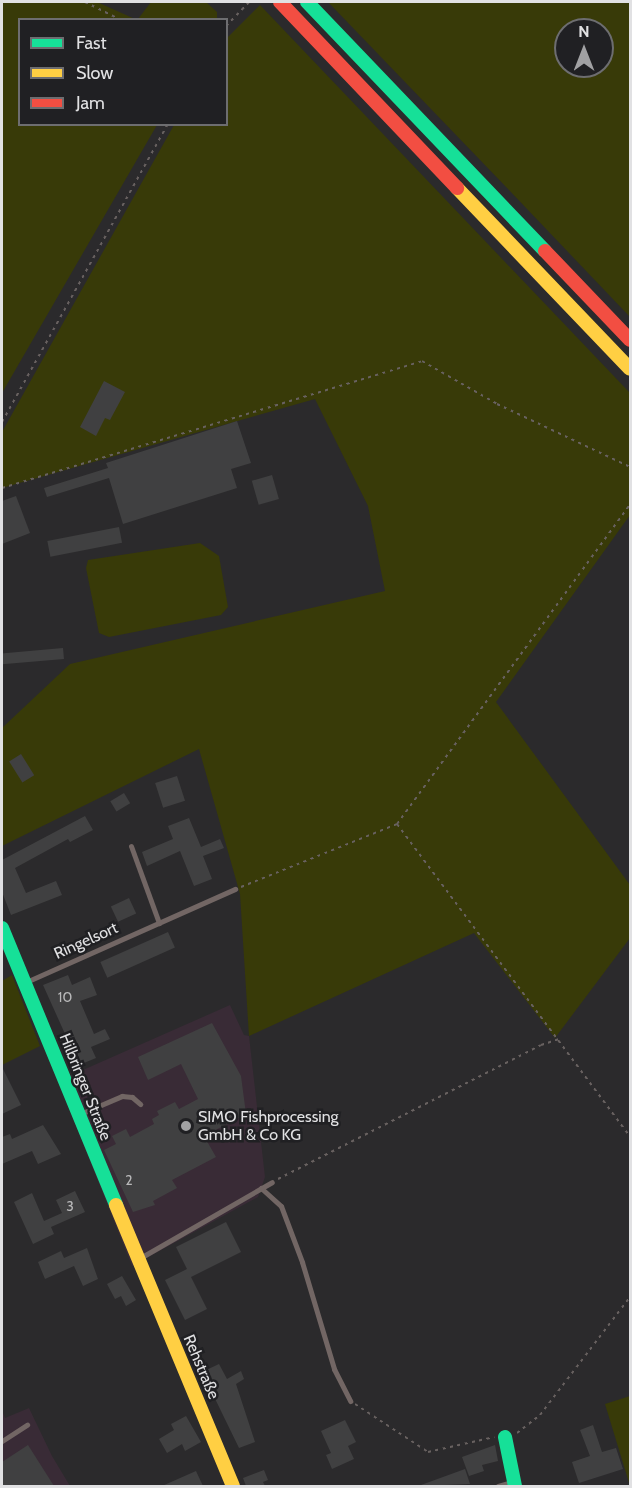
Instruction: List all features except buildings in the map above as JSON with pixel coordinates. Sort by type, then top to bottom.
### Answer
[{"type":"main road","points":[[307,2],[630,340]]},
{"type":"main road","points":[[282,4],[630,369]]},
{"type":"main road","name":"Hilbringer Straße","points":[[2,928],[138,1259]]},
{"type":"main road","name":"Rehstraße","points":[[138,1259],[233,1486]]},
{"type":"main road","points":[[505,1437],[514,1484]]},
{"type":"lane","points":[[131,846],[159,923]]},
{"type":"lane","name":"Ringelsort","points":[[24,983],[236,889]]},
{"type":"lane","points":[[78,1114],[122,1096],[132,1097],[140,1104]]},
{"type":"lane","points":[[138,1259],[272,1182]]},
{"type":"lane","points":[[261,1188],[281,1206],[306,1272],[334,1369],[350,1401]]},
{"type":"lane","points":[[2,1441],[27,1425]]},
{"type":"lane","points":[[498,1486],[514,1484]]},
{"type":"path","points":[[85,2],[117,18]]},
{"type":"path","points":[[228,24],[249,2]]},
{"type":"path","points":[[2,422],[167,126]]},
{"type":"path","points":[[2,488],[422,361],[497,404],[630,466]]},
{"type":"path","points":[[236,889],[398,825],[630,505]]},
{"type":"path","points":[[398,825],[560,1039],[630,1137]]},
{"type":"path","points":[[272,1182],[541,1045],[560,1039]]},
{"type":"path","points":[[350,1401],[428,1452],[448,1450],[474,1439],[505,1437],[529,1425],[540,1415],[630,1297]]},
{"type":"shaded area","points":[[2,2],[97,2],[133,18],[18,18],[18,126],[156,126],[2,393]]},
{"type":"shaded area","points":[[151,2],[206,2],[217,12],[217,18],[139,18]]},
{"type":"shaded area","points":[[328,2],[630,2],[630,317],[508,189]]},
{"type":"shaded area","points":[[260,5],[630,393],[630,515],[496,702],[630,885],[630,938],[555,1038],[474,933],[249,1036],[240,894],[199,749],[2,846],[2,728],[70,664],[385,591],[368,506],[315,399],[2,488],[2,432],[173,126],[228,126],[228,37]]},
{"type":"shaded area","points":[[200,543],[219,556],[228,607],[221,615],[109,637],[99,633],[86,568],[88,560]]},
{"type":"shaded area","points":[[12,975],[40,1046],[2,1065],[2,981]]},
{"type":"shaded area","points":[[230,1005],[244,1035],[249,1036],[265,1177],[258,1197],[132,1266],[58,1081]]},
{"type":"shaded area","points":[[630,1396],[630,1486],[605,1404]]},
{"type":"shaded area","points":[[29,1408],[52,1456],[70,1486],[2,1486],[2,1410],[5,1418]]},
{"type":"traffic: fast","points":[[307,2],[545,251]]},
{"type":"traffic: fast","points":[[2,928],[116,1205]]},
{"type":"traffic: fast","points":[[505,1437],[515,1486]]},
{"type":"traffic: slow","points":[[457,188],[630,369]]},
{"type":"traffic: slow","points":[[116,1205],[233,1486]]},
{"type":"traffic: jam","points":[[280,2],[457,188]]},
{"type":"traffic: jam","points":[[545,251],[630,340]]},
{"type":"place","name":"SIMO Fishprocessing GmbH & Co KG","points":[[186,1126]]}]
